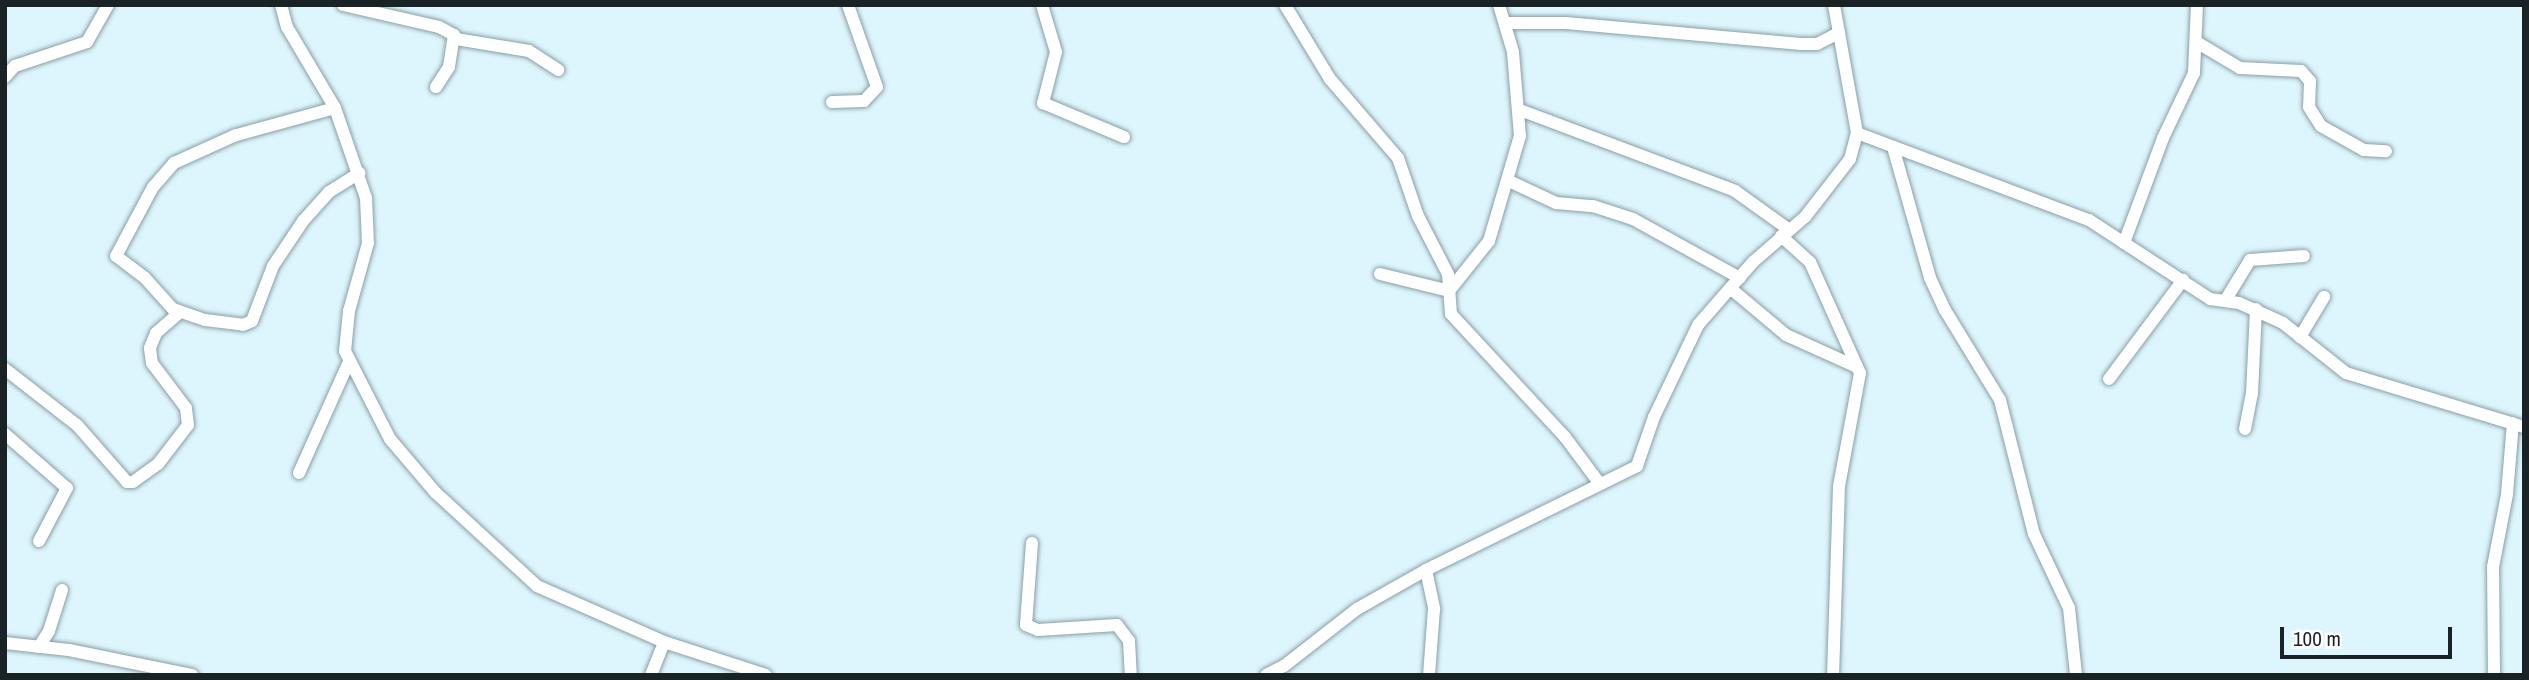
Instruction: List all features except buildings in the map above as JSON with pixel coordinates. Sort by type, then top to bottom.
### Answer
[{"type":"street","points":[[5,77],[15,66],[87,42],[108,5]]},
{"type":"street","points":[[281,5],[287,27],[335,108],[359,173],[369,220],[364,262],[349,311],[348,364],[299,473]]},
{"type":"street","points":[[344,5],[439,27],[456,39],[521,48],[558,70]]},
{"type":"street","points":[[832,102],[864,101],[877,87],[848,5]]},
{"type":"street","points":[[1042,5],[1056,52],[1043,103],[1124,137]]},
{"type":"street","points":[[1285,5],[1330,79],[1398,158],[1421,224],[1443,260],[1451,314],[1457,324],[1565,437],[1600,484]]},
{"type":"street","points":[[1449,291],[1489,241],[1509,181],[1520,136],[1520,110],[1507,23],[1499,5]]},
{"type":"street","points":[[1269,674],[1357,609],[1426,570],[1637,466],[1698,325],[1784,232],[1805,217],[1850,159],[1857,133],[1834,5]]},
{"type":"street","points":[[2124,243],[2163,138],[2189,90],[2198,43],[2197,5]]},
{"type":"street","points":[[1507,23],[1566,23],[1801,44],[1817,44],[1839,33]]},
{"type":"street","points":[[436,87],[449,67],[456,39]]},
{"type":"street","points":[[2198,43],[2240,68],[2301,71],[2310,81],[2309,107],[2321,126],[2364,150],[2386,151]]},
{"type":"street","points":[[335,108],[236,135],[174,163],[153,187],[116,256],[180,312],[235,325],[252,321],[273,266],[303,221],[329,192],[359,173]]},
{"type":"street","points":[[1520,110],[1735,191],[1784,232],[1810,262],[1857,367],[1860,387],[1839,486],[1833,675]]},
{"type":"street","points":[[1857,133],[2067,209],[2210,299],[2256,309],[2300,337],[2332,364],[2362,380],[2518,425],[2493,567],[2494,675]]},
{"type":"street","points":[[1893,147],[1930,278],[1945,310],[2000,400],[2034,534],[2069,608],[2076,675]]},
{"type":"street","points":[[1509,181],[1556,203],[1593,206],[1633,219],[1740,278]]},
{"type":"street","points":[[2225,301],[2250,260],[2304,256]]},
{"type":"street","points":[[1380,274],[1449,291]]},
{"type":"street","points":[[2109,379],[2183,281]]},
{"type":"street","points":[[1730,288],[1786,335],[1857,367]]},
{"type":"street","points":[[2300,337],[2324,298]]},
{"type":"street","points":[[2245,429],[2252,394],[2256,309]]},
{"type":"street","points":[[5,369],[77,425],[127,482],[133,482],[158,464],[188,425],[186,408],[152,363],[150,348],[156,333],[180,312]]},
{"type":"street","points":[[348,364],[390,439],[436,493],[516,569],[557,597],[664,642],[766,675]]},
{"type":"street","points":[[5,434],[67,488],[39,541]]},
{"type":"street","points":[[1032,543],[1026,625],[1038,630],[1117,625],[1129,641],[1131,675]]},
{"type":"street","points":[[1426,570],[1434,609],[1429,675]]},
{"type":"street","points":[[39,648],[49,631],[62,590]]},
{"type":"street","points":[[652,675],[664,642]]},
{"type":"street","points":[[5,643],[192,675]]}]
